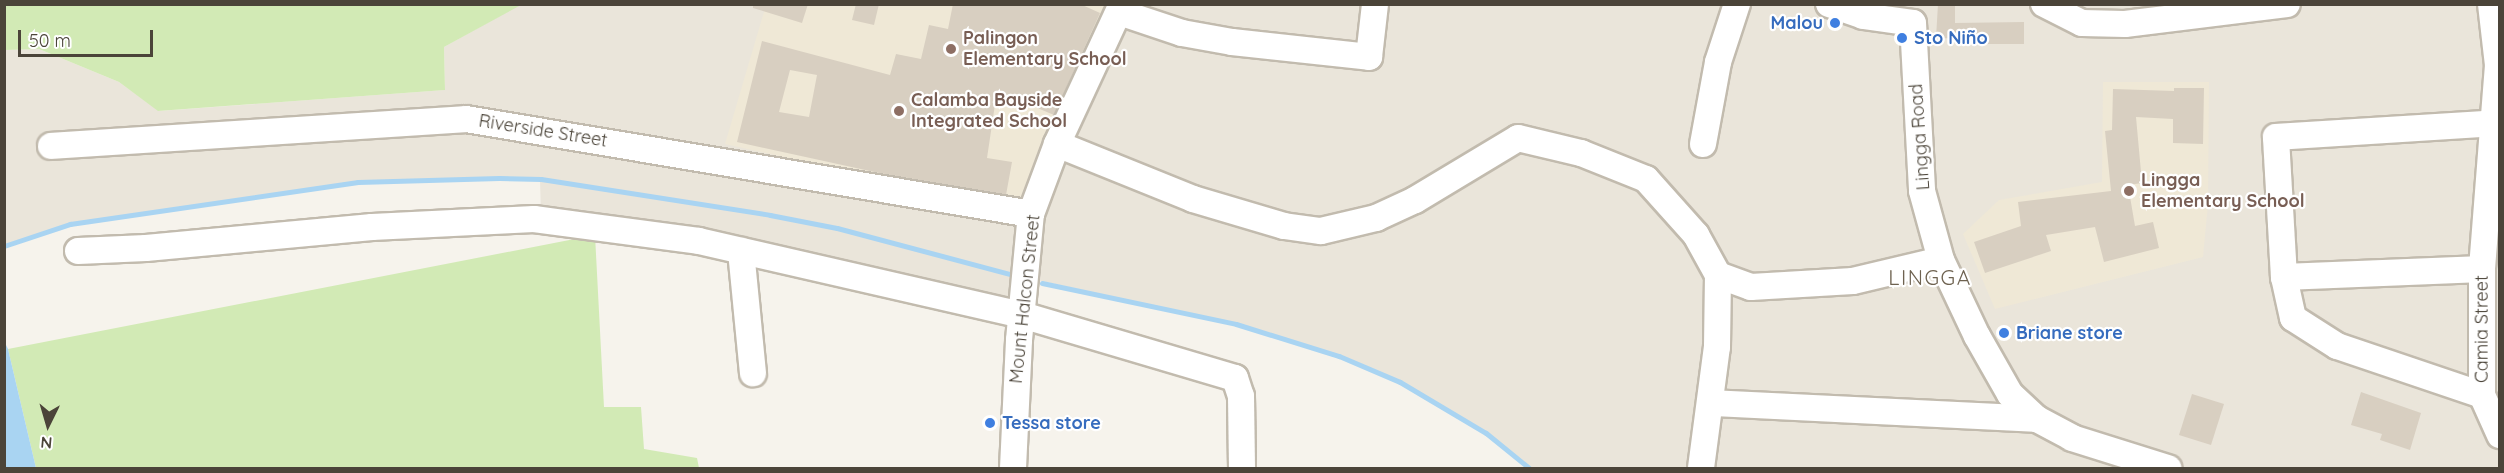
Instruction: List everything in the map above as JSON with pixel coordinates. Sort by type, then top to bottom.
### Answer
[{"type":"street","points":[[1120,8],[1182,33],[1232,42],[1369,57],[1375,4]]},
{"type":"street","points":[[1703,144],[1718,62],[1737,4]]},
{"type":"street","name":"Lingga Road","points":[[1829,4],[1863,16],[1912,14],[1922,191],[1941,260],[1977,336],[2010,394],[2037,419],[2072,438],[2168,468]]},
{"type":"street","points":[[2044,4],[2082,23],[2125,14],[2287,4]]},
{"type":"street","name":"Camia Street","points":[[2492,4],[2498,65],[2496,123],[2482,269],[2482,395],[2499,435]]},
{"type":"street","name":"Mount Halcon Street","points":[[1013,468],[1022,315],[1031,214],[1057,144],[1120,8]]},
{"type":"street","name":"Riverside Street","points":[[51,146],[466,119],[1031,214]]},
{"type":"street","points":[[2482,395],[2337,346],[2293,318],[2284,277],[2276,137],[2496,123]]},
{"type":"street","points":[[1057,144],[1193,199],[1284,226],[1321,231],[1376,218],[1415,200],[1518,138],[1548,144],[1646,179],[1696,235],[1718,275],[1712,403],[1701,468]]},
{"type":"street","points":[[78,251],[146,248],[372,227],[534,219],[699,241],[1022,315],[1234,378],[1241,396],[1242,468]]},
{"type":"street","points":[[741,251],[753,373]]},
{"type":"street","points":[[1718,275],[1750,287],[1796,285],[1853,281],[1941,260]]},
{"type":"street","points":[[2284,277],[2482,269]]},
{"type":"street","points":[[1712,403],[2037,419]]},
{"type":"shaded area","points":[[521,4],[2499,5],[2499,468],[1529,468],[1486,433],[1400,382],[1339,356],[1236,324],[1015,275],[1016,309],[541,216],[540,179],[358,182],[70,224],[5,246],[4,50],[39,49],[119,82],[159,111],[445,90],[444,47]]},
{"type":"shaded area","name":"Calamba Bayside Integrated School","points":[[766,5],[1108,5],[1023,210],[725,144]]},
{"type":"shaded area","name":"Lingga Elementary School","points":[[2103,82],[2209,82],[2208,204],[2203,257],[1995,309],[1963,234],[1999,200],[2102,182]]},
{"type":"green space","points":[[4,5],[521,5],[444,47],[445,90],[158,111],[119,82],[39,49],[5,50]]},
{"type":"green space","points":[[595,235],[604,407],[641,407],[644,449],[697,458],[699,468],[36,468],[8,349]]},
{"type":"water","points":[[4,341],[8,349],[36,468],[5,468]]},
{"type":"building","points":[[753,4],[808,4],[802,23],[753,8]]},
{"type":"building","points":[[856,4],[879,4],[874,25],[852,20]]},
{"type":"building","name":"Calamba Bayside Integrated School","points":[[953,4],[1080,4],[1100,13],[1054,115],[997,91],[987,158],[1012,162],[1006,195],[879,173],[737,142],[762,41],[890,75],[896,54],[921,59],[929,25],[948,29]],"holes":[[[790,70],[817,75],[809,117],[779,112]]]},
{"type":"building","points":[[1938,4],[1955,4],[1955,23],[2024,22],[2024,44],[1974,44],[1974,39],[1936,38]]},
{"type":"building","points":[[2174,88],[2204,88],[2203,144],[2173,143],[2173,119],[2136,117],[2142,183],[2128,185],[2135,226],[2153,222],[2159,248],[2104,262],[2095,227],[2046,235],[2051,251],[1985,273],[1974,242],[2021,226],[2018,202],[2111,191],[2105,131],[2112,130],[2113,89],[2174,91]]},
{"type":"building","points":[[2361,392],[2421,413],[2410,450],[2380,440],[2382,434],[2351,425]]},
{"type":"building","points":[[2192,394],[2224,404],[2211,445],[2179,435]]},
{"type":"waterway","points":[[4,246],[70,224],[358,182],[541,179],[770,215],[837,228],[1014,275]]},
{"type":"waterway","points":[[1042,283],[1236,324],[1339,356],[1400,382],[1486,433],[1529,468]]},
{"type":"place","name":"Malou","points":[[1835,23]]},
{"type":"place","name":"Sto Niño","points":[[1902,38]]},
{"type":"place","name":"Palingon Elementary School","points":[[951,49]]},
{"type":"place","name":"Calamba Bayside Integrated School","points":[[899,111]]},
{"type":"place","name":"Lingga Elementary School","points":[[2129,191]]},
{"type":"place","name":"Briane store","points":[[2004,333]]},
{"type":"place","name":"Tessa store","points":[[990,423]]},
{"type":"district","name":"LINGGA","points":[[1930,277]]}]
